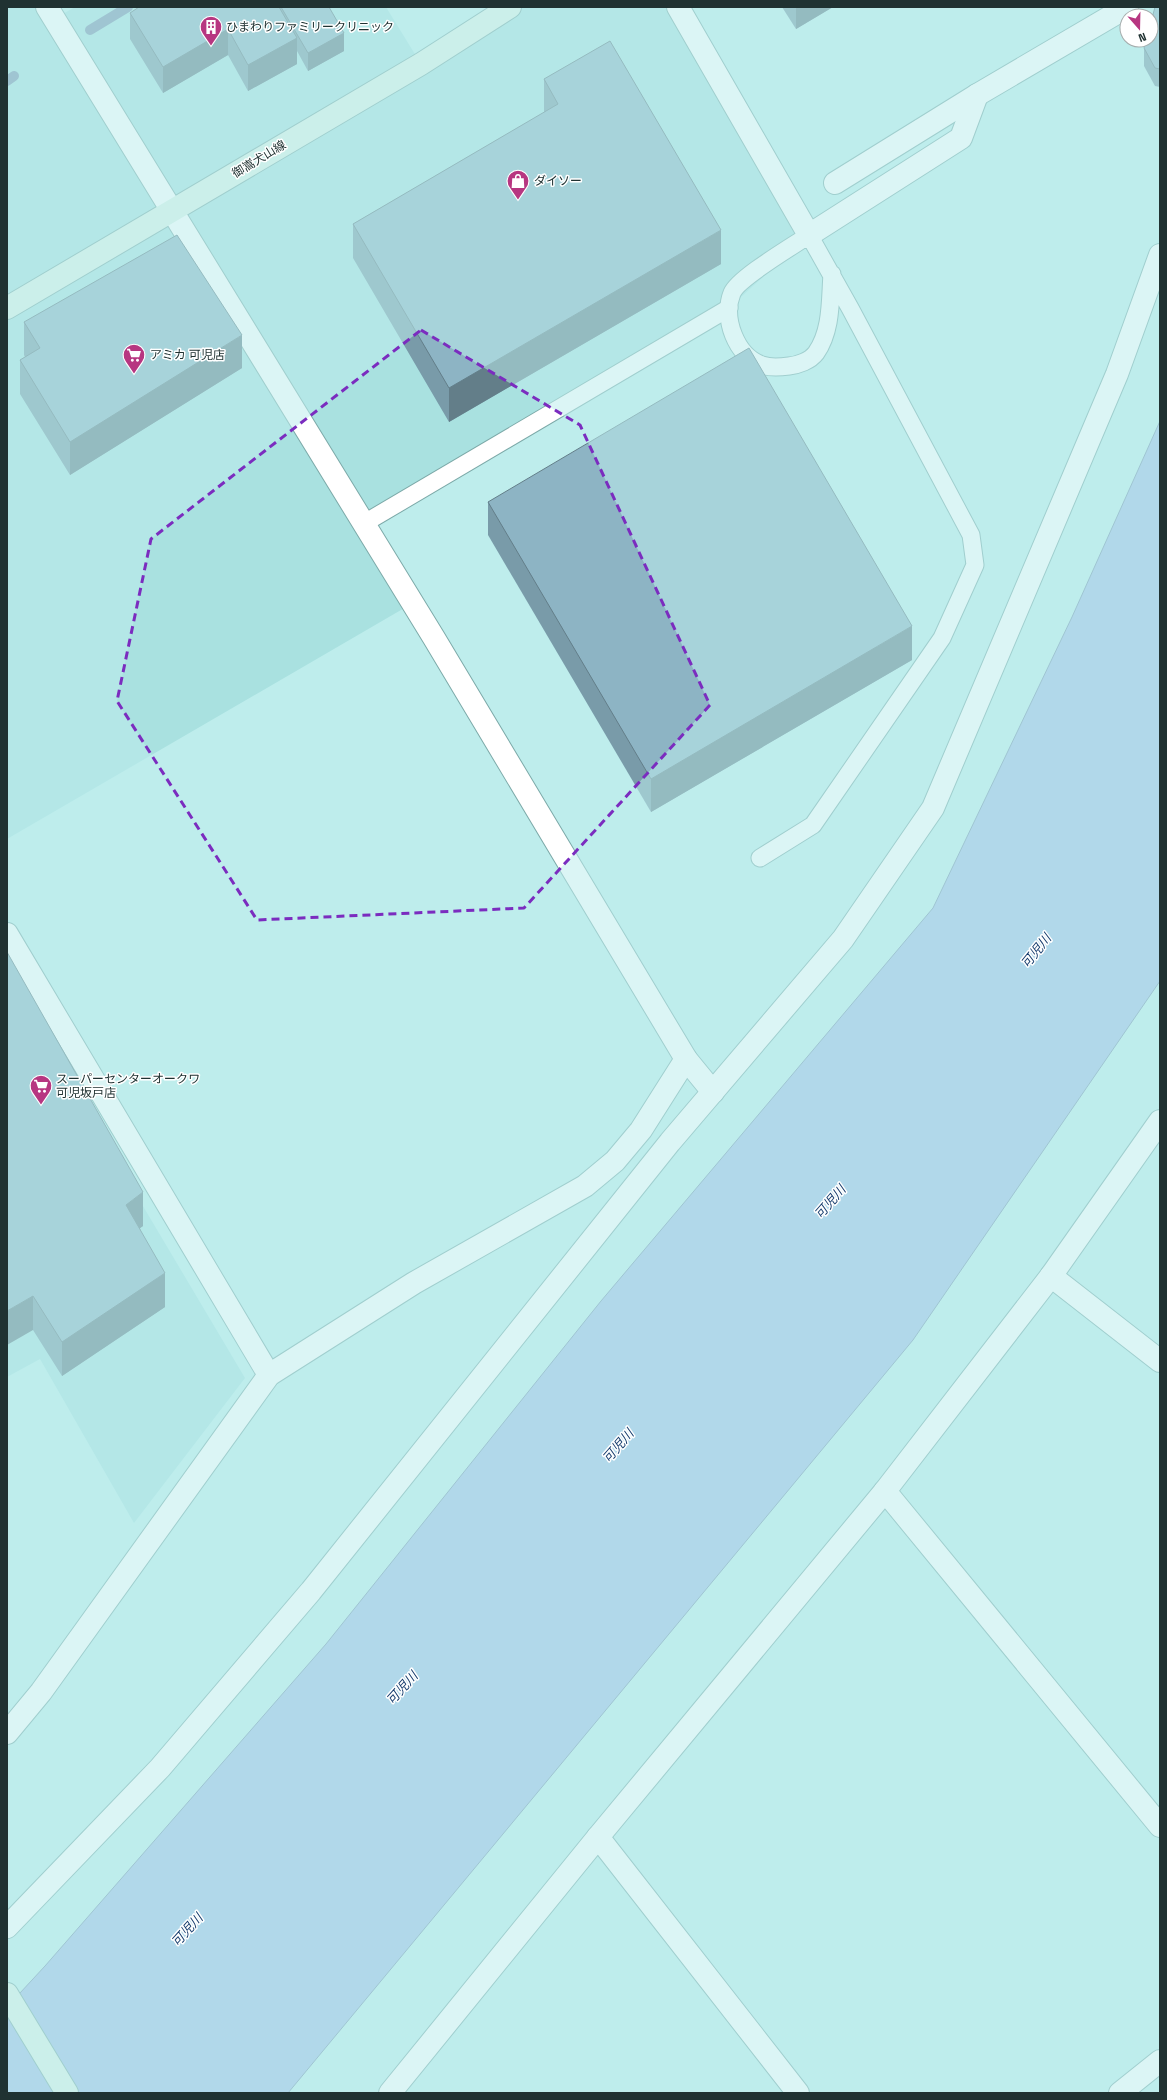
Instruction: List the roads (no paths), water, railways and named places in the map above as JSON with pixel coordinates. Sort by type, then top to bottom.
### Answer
[{"type":"main road","name":"御嵩犬山線","points":[[7,308],[421,64],[510,7]]},
{"type":"main road","points":[[7,1994],[67,2093]]},
{"type":"street","points":[[46,7],[438,645],[686,1059],[713,1092]]},
{"type":"street","points":[[678,7],[809,235],[961,138],[977,95]]},
{"type":"street","points":[[835,183],[977,95],[1127,7]]},
{"type":"street","points":[[7,1927],[160,1768],[311,1591],[665,1148],[843,940],[933,808],[1117,374],[1160,255]]},
{"type":"street","points":[[7,934],[269,1375]]},
{"type":"street","points":[[7,1733],[41,1692],[269,1375],[414,1283],[585,1186],[615,1161],[641,1130],[686,1059]]},
{"type":"street","points":[[390,2093],[598,1837],[886,1491],[1051,1276],[1160,1121]]},
{"type":"street","points":[[1051,1276],[1160,1361]]},
{"type":"street","points":[[886,1491],[1160,1826]]},
{"type":"street","points":[[598,1837],[798,2093]]},
{"type":"street","points":[[1120,2093],[1160,2061]]},
{"type":"lane","points":[[760,858],[813,825],[942,638],[975,565],[971,535],[832,274],[809,235],[748,276],[732,292],[729,308],[731,329],[740,347],[751,359],[762,366],[779,367],[799,365],[815,354],[825,333],[829,320],[832,274]]},
{"type":"lane","points":[[363,524],[729,308]]},
{"type":"water","name":"可児川","points":[[1160,421],[1160,981],[913,1340],[288,2093],[7,2093],[7,2007],[45,1966],[326,1644],[601,1301],[933,908],[1072,617]]},
{"type":"waterway","points":[[90,30],[128,7]]},
{"type":"waterway","points":[[7,81],[14,76]]},
{"type":"place","name":"ひまわりファミリークリニック","points":[[211,46]]},
{"type":"place","name":"ダイソー","points":[[518,200]]},
{"type":"place","name":"アミカ 可児店","points":[[134,374]]},
{"type":"place","name":"スーパーセンターオークワ 可児坂戸店","points":[[41,1106]]}]
